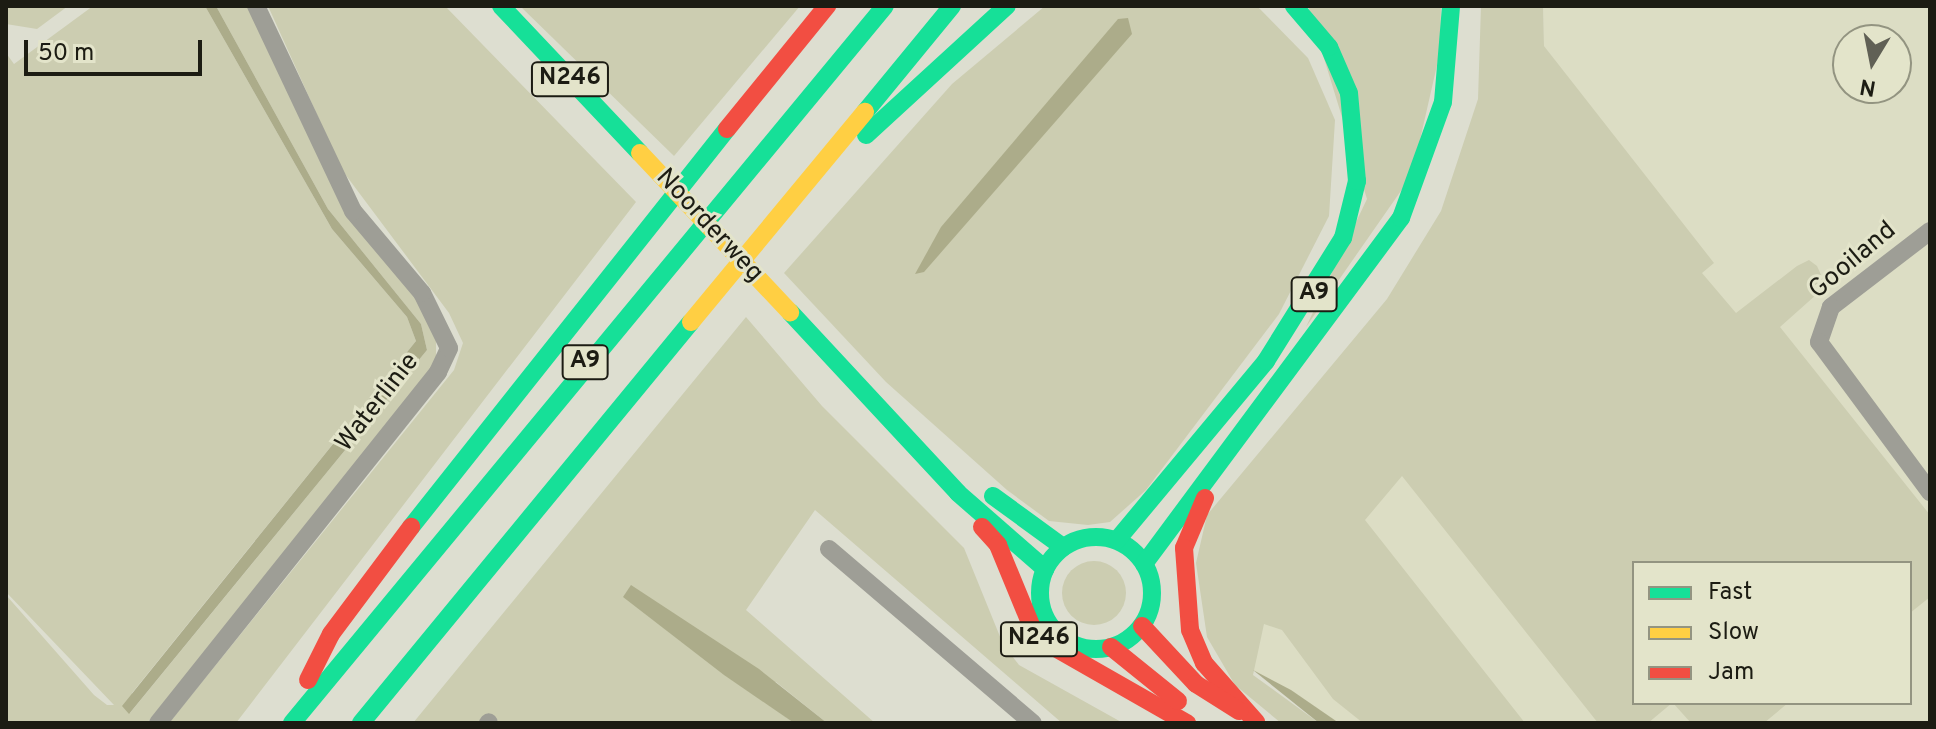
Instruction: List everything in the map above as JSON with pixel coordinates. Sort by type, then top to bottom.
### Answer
[{"type":"main road","name":"Noorderweg","points":[[501,6],[790,312],[920,444],[998,545],[1036,637],[1187,723]]},
{"type":"main road","name":"A9","points":[[289,723],[331,634],[461,461],[827,6]]},
{"type":"main road","name":"A9","points":[[289,723],[885,6]]},
{"type":"main road","name":"A9","points":[[361,723],[763,228],[952,6]]},
{"type":"main road","name":"A9","points":[[763,228],[1007,6]]},
{"type":"main road","name":"A9","points":[[1117,540],[1266,361],[1343,238],[1357,181],[1349,93],[1329,47],[1294,6]]},
{"type":"main road","name":"A9","points":[[1144,564],[1241,427],[1401,218],[1443,102],[1451,6]]},
{"type":"main road","points":[[1241,427],[1196,511],[1181,586],[1204,663],[1257,722]]},
{"type":"main road","name":"Noorderweg","points":[[920,444],[1063,547]]},
{"type":"main road","name":"Noorderweg","points":[[958,493],[1045,569]]},
{"type":"main road","points":[[1045,569],[1063,547],[1098,537],[1117,540],[1144,564],[1152,595],[1142,626],[1196,684],[1257,722]]},
{"type":"main road","name":"N246","points":[[1045,569],[1041,605],[1060,636],[1111,647],[1204,723]]},
{"type":"main road","name":"N246","points":[[1111,647],[1142,626]]},
{"type":"street","name":"Waterlinie","points":[[158,723],[438,372],[449,348],[422,293],[353,211],[256,6]]},
{"type":"street","name":"Gooiland","points":[[1930,231],[1831,307],[1819,342],[1930,492]]},
{"type":"street","points":[[829,549],[1033,723]]},
{"type":"shaded area","points":[[6,6],[68,6],[37,29],[6,24]]},
{"type":"shaded area","points":[[93,6],[205,6],[332,229],[407,317],[416,341],[132,693],[130,713],[427,350],[421,324],[328,209],[216,6],[250,6],[347,214],[436,324],[436,368],[147,723],[6,723],[6,595],[94,695],[107,705],[114,705],[6,592],[6,53],[14,64]]},
{"type":"shaded area","points":[[205,6],[216,6],[328,209],[421,324],[427,350],[129,714],[122,706],[416,341],[407,317],[332,229]]},
{"type":"shaded area","points":[[268,6],[445,6],[636,202],[236,723],[169,723],[454,370],[463,343],[449,313],[342,170]]},
{"type":"shaded area","points":[[520,6],[800,6],[674,156]]},
{"type":"shaded area","points":[[1045,6],[1257,6],[1308,58],[1335,120],[1329,216],[1279,314],[1146,490],[1110,522],[1088,525],[1049,521],[1007,490],[886,382],[784,273],[952,84]]},
{"type":"shaded area","points":[[1308,6],[1441,6],[1440,52],[1412,175],[1306,327],[1367,199]]},
{"type":"shaded area","points":[[1481,6],[1543,6],[1544,46],[1714,263],[1702,273],[1736,313],[1797,266],[1809,260],[1817,266],[1826,286],[1780,327],[1930,515],[1930,597],[1912,611],[1912,561],[1632,561],[1632,705],[1670,705],[1648,723],[1598,723],[1402,476],[1365,520],[1525,723],[1363,723],[1333,699],[1282,630],[1264,624],[1253,675],[1319,723],[1281,723],[1235,685],[1207,637],[1196,563],[1207,515],[1387,299],[1441,211],[1478,99]]},
{"type":"shaded area","points":[[1543,6],[1930,6],[1930,723],[1339,723],[1253,670],[1264,624],[1632,162],[1544,46]]},
{"type":"shaded area","points":[[1128,18],[1132,34],[924,272],[915,274],[941,227],[1118,19]]},
{"type":"shaded area","points":[[746,317],[822,406],[964,548],[1003,644],[1019,665],[1123,723],[1062,723],[815,510],[746,610],[875,723],[827,723],[776,682],[739,682],[794,723],[413,723]]},
{"type":"shaded area","points":[[1094,561],[1112,567],[1120,575],[1126,593],[1120,611],[1112,619],[1094,625],[1076,619],[1068,611],[1062,593],[1068,575],[1076,567]]},
{"type":"shaded area","points":[[631,585],[759,669],[827,723],[794,723],[724,675],[623,597]]},
{"type":"shaded area","points":[[1253,670],[1291,690],[1339,723],[1319,723]]},
{"type":"shaded area","points":[[1675,705],[1786,705],[1764,723],[1691,723]]},
{"type":"traffic: fast","points":[[501,6],[640,153]]},
{"type":"traffic: fast","points":[[292,723],[885,6]]},
{"type":"traffic: fast","points":[[865,112],[952,6]]},
{"type":"traffic: fast","points":[[866,135],[1007,6]]},
{"type":"traffic: fast","points":[[1117,540],[1266,361],[1343,238],[1357,181],[1349,93],[1329,47],[1294,6]]},
{"type":"traffic: fast","points":[[1144,564],[1401,218],[1443,102],[1451,6]]},
{"type":"traffic: fast","points":[[411,527],[727,129]]},
{"type":"traffic: fast","points":[[790,312],[958,493],[1045,569]]},
{"type":"traffic: fast","points":[[361,723],[691,322]]},
{"type":"traffic: fast","points":[[993,496],[1063,547]]},
{"type":"traffic: fast","points":[[1096,537],[1117,542],[1135,554],[1147,572],[1152,593],[1147,614],[1135,632],[1117,644],[1096,649],[1075,644],[1057,632],[1045,614],[1040,593],[1045,572],[1057,554],[1075,542],[1096,537]]},
{"type":"traffic: slow","points":[[691,322],[865,112]]},
{"type":"traffic: slow","points":[[640,153],[790,312]]},
{"type":"traffic: jam","points":[[727,129],[827,6]]},
{"type":"traffic: jam","points":[[1205,498],[1184,548],[1190,630],[1204,663],[1256,722]]},
{"type":"traffic: jam","points":[[308,680],[331,634],[411,527]]},
{"type":"traffic: jam","points":[[982,527],[998,545],[1036,637],[1187,723]]},
{"type":"traffic: jam","points":[[1142,626],[1196,684],[1239,711]]},
{"type":"traffic: jam","points":[[1111,647],[1178,701]]}]
